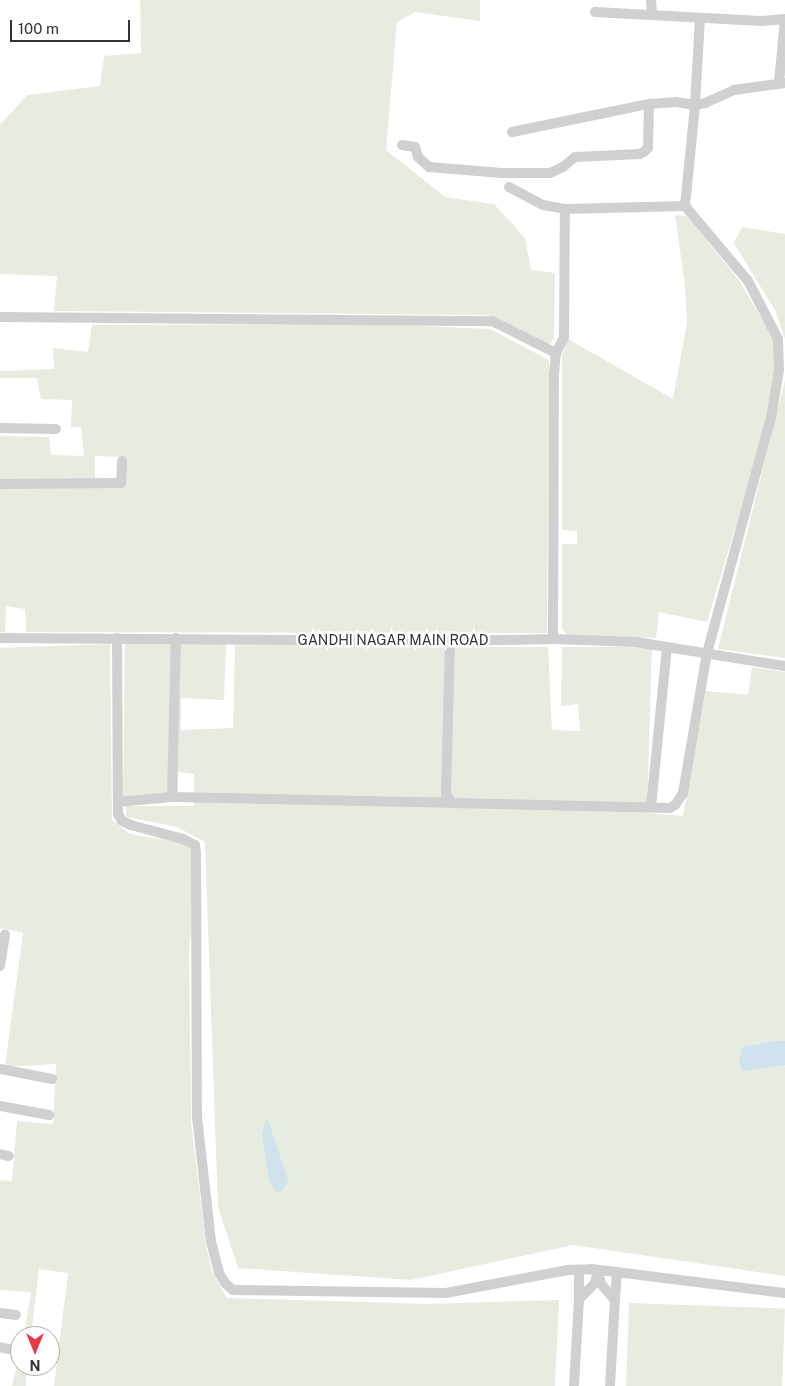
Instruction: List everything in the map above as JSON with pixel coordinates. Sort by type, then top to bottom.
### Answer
[{"type":"street","points":[[651,0],[652,15]]},
{"type":"street","points":[[512,132],[649,104],[676,102],[705,103],[734,90],[782,82],[785,20],[761,21],[594,12]]},
{"type":"street","points":[[118,802],[172,797],[670,808],[675,805],[683,793],[707,654],[771,418],[779,370],[778,339],[748,281],[685,206],[695,104],[700,18]]},
{"type":"street","points":[[402,144],[416,147],[418,158],[429,167],[502,173],[550,173],[563,167],[575,157],[640,154],[648,148],[649,104]]},
{"type":"street","points":[[509,187],[543,205],[565,209],[685,206]]},
{"type":"street","points":[[552,639],[556,353],[564,337],[565,209]]},
{"type":"street","points":[[0,317],[492,321],[556,353]]},
{"type":"street","points":[[0,428],[56,429]]},
{"type":"street","points":[[0,484],[122,483],[122,461]]},
{"type":"street","name":"GANDHI NAGAR MAIN ROAD","points":[[0,638],[176,638],[450,642],[552,639],[636,642],[785,666]]},
{"type":"street","points":[[117,638],[118,814],[122,821],[195,845],[197,1117],[211,1241],[219,1273],[225,1283],[233,1290],[446,1293],[580,1270],[598,1270],[785,1293]]},
{"type":"street","points":[[172,797],[176,638]]},
{"type":"street","points":[[450,642],[446,794],[452,803]]},
{"type":"street","points":[[651,807],[667,647]]},
{"type":"street","points":[[0,966],[5,934]]},
{"type":"street","points":[[0,1068],[52,1078]]},
{"type":"street","points":[[0,1106],[50,1116]]},
{"type":"street","points":[[574,1386],[580,1270]]},
{"type":"street","points":[[579,1299],[595,1283],[598,1270]]},
{"type":"street","points":[[598,1270],[601,1284],[615,1300]]},
{"type":"street","points":[[610,1386],[617,1272]]},
{"type":"street","points":[[0,1313],[16,1315]]},
{"type":"shaded area","points":[[140,0],[480,0],[480,21],[415,12],[397,22],[386,150],[445,197],[494,204],[525,238],[531,270],[555,273],[554,338],[548,347],[486,315],[54,311],[57,276],[0,274],[0,125],[27,95],[100,86],[104,56],[141,53]]},
{"type":"shaded area","points":[[675,215],[687,216],[739,280],[776,343],[775,371],[768,418],[707,622],[659,612],[656,638],[567,635],[562,629],[562,544],[577,544],[577,531],[562,530],[562,355],[568,339],[673,399],[687,323],[685,285]]},
{"type":"shaded area","points":[[742,227],[785,234],[785,339],[776,312],[734,243]]},
{"type":"shaded area","points":[[372,324],[490,329],[549,360],[547,633],[26,632],[25,609],[6,606],[5,632],[0,632],[0,486],[117,486],[119,457],[95,456],[95,481],[0,480],[0,436],[49,437],[51,455],[84,456],[81,427],[71,427],[72,400],[41,399],[37,378],[0,378],[0,371],[54,369],[53,348],[88,352],[92,325]]},
{"type":"shaded area","points":[[785,380],[785,658],[718,649]]},
{"type":"shaded area","points":[[226,643],[224,700],[181,698],[181,730],[233,728],[235,645],[548,647],[552,730],[580,731],[578,704],[561,706],[562,647],[652,647],[647,813],[683,816],[706,691],[748,695],[752,667],[785,672],[785,1276],[573,1245],[411,1280],[238,1268],[218,1207],[205,842],[177,827],[126,817],[126,806],[194,806],[194,774],[178,772],[178,792],[123,797],[125,644]]},
{"type":"shaded area","points":[[110,644],[112,820],[130,834],[184,843],[192,850],[193,916],[189,949],[191,1121],[206,1245],[212,1272],[227,1298],[427,1304],[559,1300],[555,1386],[54,1386],[55,1376],[60,1376],[60,1338],[68,1273],[39,1269],[32,1326],[25,1326],[31,1292],[0,1290],[0,1180],[12,1181],[17,1121],[53,1124],[56,1064],[5,1067],[23,933],[0,928],[0,648]]},
{"type":"shaded area","points":[[629,1303],[785,1308],[782,1386],[626,1386]]},
{"type":"shaded area","points":[[14,1376],[26,1376],[26,1386],[12,1386]]},
{"type":"water","points":[[785,1041],[785,1065],[742,1071],[739,1063],[742,1047]]},
{"type":"water","points":[[267,1117],[288,1180],[282,1191],[276,1192],[269,1181],[262,1134]]}]
